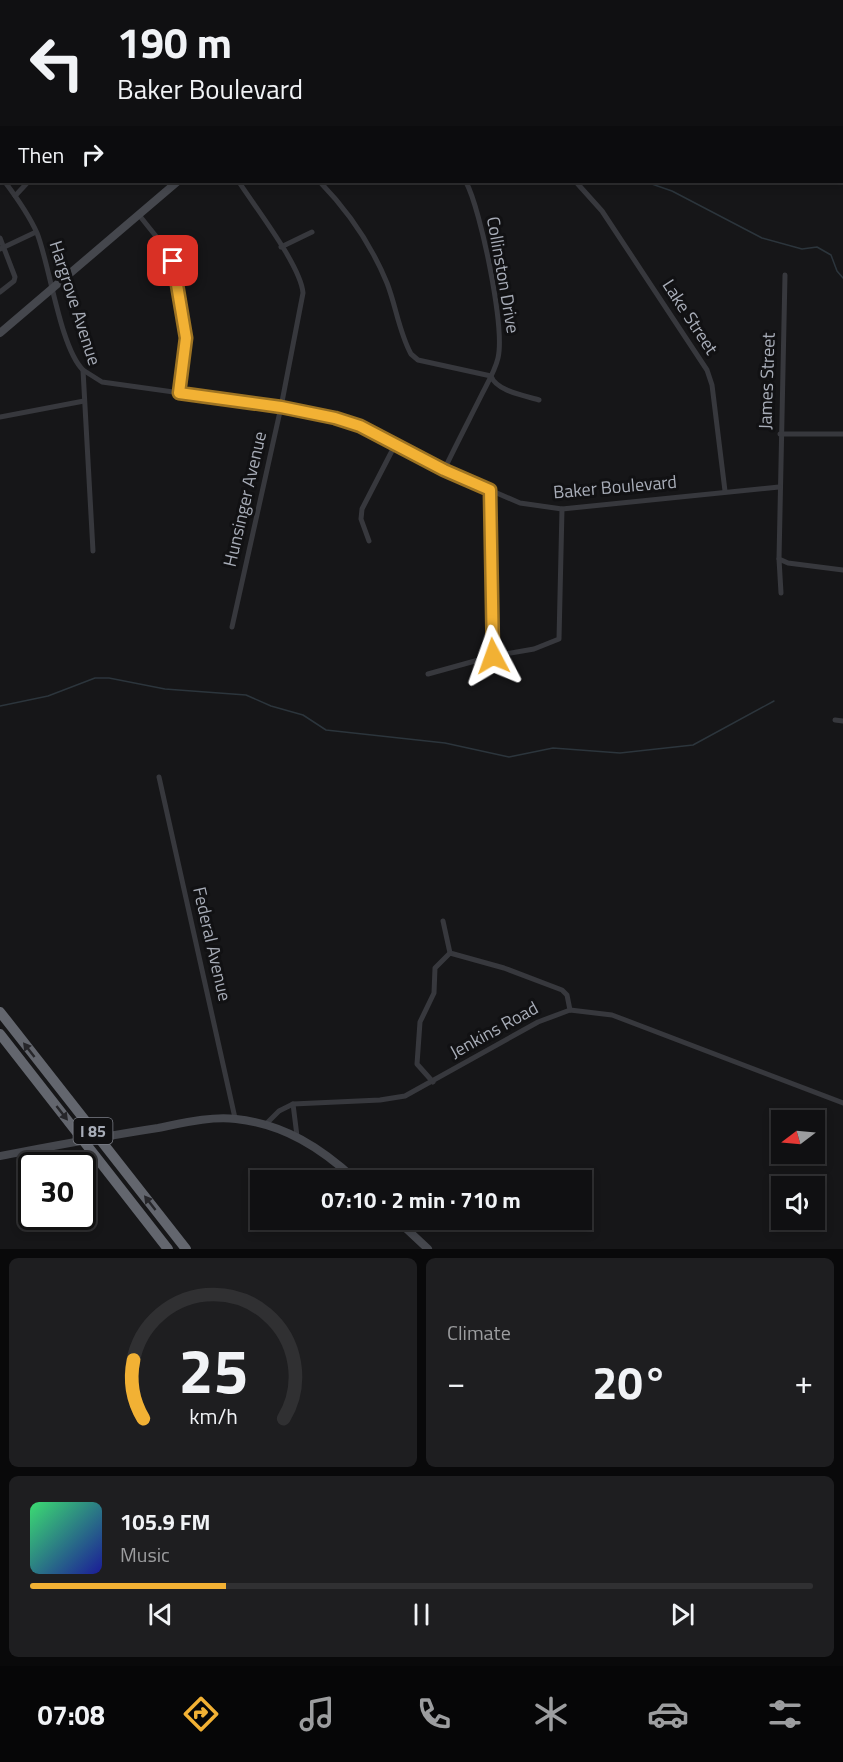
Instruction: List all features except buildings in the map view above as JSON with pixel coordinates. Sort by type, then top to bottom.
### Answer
[{"type":"highway","name":"I 85","points":[[0,1012],[186,1249]]},
{"type":"highway","name":"I 85","points":[[0,1034],[168,1249]]},
{"type":"street","name":"Hargrove Avenue","points":[[6,183],[36,232],[75,361],[83,370],[93,550]]},
{"type":"street","points":[[15,196],[27,183]]},
{"type":"street","points":[[0,333],[176,183]]},
{"type":"street","name":"Hunsinger Avenue","points":[[232,627],[281,407],[303,293],[301,283],[281,247],[240,183]]},
{"type":"street","points":[[321,183],[344,207],[368,243],[388,285],[411,354],[417,360],[490,376],[499,385],[539,400]]},
{"type":"street","name":"Collinston Drive","points":[[444,470],[498,359],[500,334],[478,216],[466,183]]},
{"type":"street","name":"Lake Street","points":[[577,183],[602,211],[707,370],[712,385],[725,491]]},
{"type":"street","points":[[139,214],[171,255],[173,261],[186,338],[179,393]]},
{"type":"street","points":[[2,247],[36,232]]},
{"type":"street","points":[[281,247],[312,232]]},
{"type":"street","points":[[0,238],[15,277],[14,281],[0,292]]},
{"type":"street","name":"James Street","points":[[781,593],[779,487],[785,275]]},
{"type":"street","name":"Baker Boulevard","points":[[83,370],[102,382],[281,407],[319,414],[360,426],[444,470],[530,506],[562,509],[779,487]]},
{"type":"street","points":[[0,417],[84,401]]},
{"type":"street","points":[[780,434],[843,434]]},
{"type":"street","points":[[369,541],[361,519],[362,508],[395,445]]},
{"type":"street","points":[[490,490],[493,656]]},
{"type":"street","points":[[428,674],[493,656],[534,649],[559,639],[562,509]]},
{"type":"street","points":[[779,559],[788,563],[843,570]]},
{"type":"street","points":[[835,720],[843,721]]},
{"type":"street","name":"Federal Avenue","points":[[159,777],[235,1118]]},
{"type":"street","points":[[443,921],[450,953]]},
{"type":"street","points":[[450,953],[504,968],[562,990],[567,995],[570,1010]]},
{"type":"street","points":[[433,1082],[417,1064],[420,1022],[434,993],[436,965],[450,953]]},
{"type":"street","name":"Jenkins Road","points":[[293,1104],[396,1099],[433,1082],[538,1022],[570,1010],[596,1011],[621,1018],[843,1103]]},
{"type":"street","points":[[266,1124],[279,1111],[293,1104],[297,1136]]},
{"type":"street","points":[[0,1156],[197,1121],[235,1118],[266,1124],[297,1136],[323,1151],[345,1170]]},
{"type":"street","points":[[408,1230],[428,1249]]},
{"type":"waterway","points":[[649,183],[672,191],[762,238],[802,249],[817,247],[831,255],[837,271],[843,278]]},
{"type":"waterway","points":[[0,706],[48,696],[95,678],[109,678],[165,689],[246,695],[271,706],[303,715],[326,730],[445,743],[509,757],[553,748],[620,753],[693,745],[774,701]]},
{"type":"route","points":[[173,261],[186,338],[179,393],[281,407],[335,418],[360,426],[444,470],[490,490],[493,656]]}]
